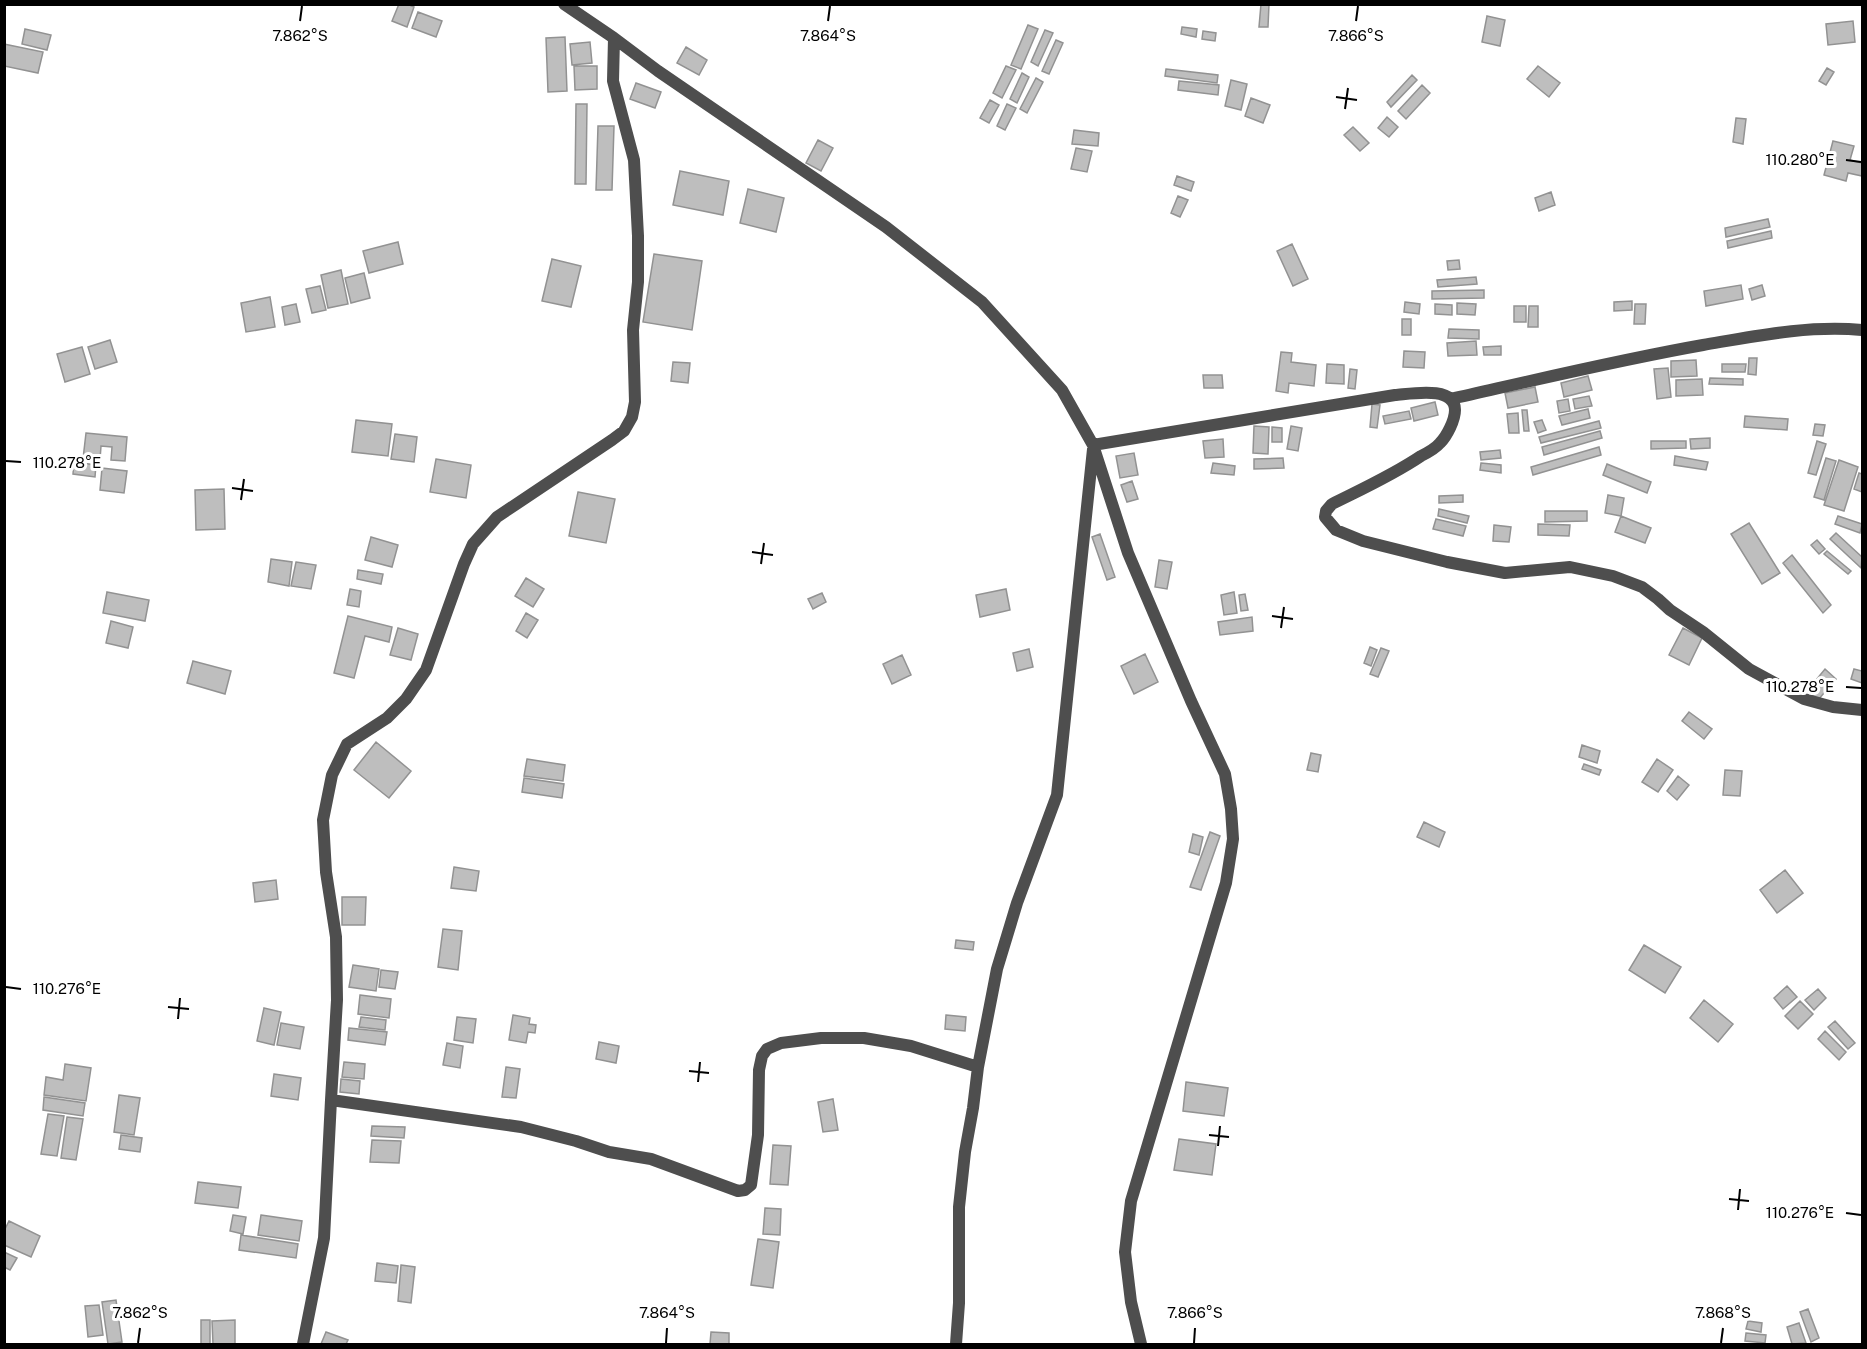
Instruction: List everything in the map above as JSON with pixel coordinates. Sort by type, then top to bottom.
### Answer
[{"type":"street","points":[[564,4],[658,71],[886,226],[982,302],[1062,390],[1093,445],[1128,553],[1191,701],[1226,774],[1233,839],[1226,883],[1131,1201],[1125,1252],[1131,1302],[1141,1344]]},
{"type":"street","points":[[303,1344],[324,1238],[338,1000],[336,937],[323,820],[332,775],[347,744],[387,718],[406,699],[426,670],[473,544],[496,517],[612,440],[624,431],[632,417],[635,402],[633,330],[638,282],[638,236],[634,160],[613,81],[614,38]]},
{"type":"street","points":[[1451,399],[1639,356],[1757,335],[1791,331],[1863,330]]},
{"type":"street","points":[[1093,445],[1395,395],[1444,394],[1451,399],[1455,409],[1450,427],[1440,444],[1403,468],[1332,504],[1326,511],[1325,517],[1336,530],[1363,541],[1447,562],[1505,573],[1570,567],[1613,576],[1642,588],[1749,669],[1804,699],[1833,707],[1863,710]]},
{"type":"street","points":[[956,1344],[959,1303],[958,1207],[965,1152],[974,1108],[978,1067],[997,969],[1017,903],[1056,795],[1093,445]]},
{"type":"street","points":[[331,1100],[521,1127],[609,1152],[651,1159],[738,1191],[745,1190],[751,1185],[758,1135],[759,1070],[762,1056],[767,1049],[781,1043],[820,1038],[864,1038],[911,1046],[978,1067]]},
{"type":"building","points":[[399,4],[414,7],[407,27],[392,21]]},
{"type":"building","points":[[1261,4],[1269,4],[1268,27],[1259,27]]},
{"type":"building","points":[[418,12],[442,21],[436,37],[412,28]]},
{"type":"building","points":[[1487,16],[1505,20],[1500,46],[1482,42]]},
{"type":"building","points":[[1853,21],[1855,42],[1828,45],[1826,24]]},
{"type":"building","points":[[1028,25],[1038,29],[1021,69],[1011,65]]},
{"type":"building","points":[[1182,27],[1197,29],[1196,37],[1181,34]]},
{"type":"building","points":[[25,29],[51,35],[47,50],[22,44]]},
{"type":"building","points":[[1045,30],[1053,33],[1038,66],[1031,62]]},
{"type":"building","points":[[1203,31],[1216,33],[1215,41],[1202,39]]},
{"type":"building","points":[[565,37],[567,91],[548,92],[546,38]]},
{"type":"building","points":[[1056,40],[1063,43],[1049,74],[1042,71]]},
{"type":"building","points":[[590,42],[592,63],[572,65],[570,44]]},
{"type":"building","points":[[4,44],[43,52],[38,73],[4,66]]},
{"type":"building","points":[[686,47],[707,60],[699,75],[677,63]]},
{"type":"building","points":[[574,66],[597,66],[597,89],[575,90]]},
{"type":"building","points":[[1006,66],[1016,70],[1002,98],[993,93]]},
{"type":"building","points":[[1538,66],[1560,83],[1549,97],[1527,79]]},
{"type":"building","points":[[1827,68],[1834,72],[1826,85],[1819,81]]},
{"type":"building","points":[[1166,69],[1218,75],[1217,83],[1165,76]]},
{"type":"building","points":[[1022,73],[1029,77],[1017,103],[1010,99]]},
{"type":"building","points":[[1412,75],[1417,80],[1391,107],[1387,102]]},
{"type":"building","points":[[1036,78],[1043,82],[1027,113],[1020,109]]},
{"type":"building","points":[[1231,80],[1247,84],[1241,110],[1225,106]]},
{"type":"building","points":[[1179,81],[1219,85],[1218,95],[1178,90]]},
{"type":"building","points":[[636,83],[661,92],[655,108],[630,99]]},
{"type":"building","points":[[1422,85],[1430,93],[1406,119],[1398,111]]},
{"type":"building","points":[[1251,98],[1270,105],[1263,123],[1245,116]]},
{"type":"building","points":[[990,100],[999,105],[989,123],[980,118]]},
{"type":"building","points":[[576,104],[587,104],[586,184],[575,184]]},
{"type":"building","points":[[1007,104],[1016,108],[1005,130],[997,126]]},
{"type":"building","points":[[1387,117],[1398,127],[1389,137],[1378,128]]},
{"type":"building","points":[[1736,118],[1746,119],[1743,144],[1733,142]]},
{"type":"building","points":[[598,126],[614,126],[612,190],[596,190]]},
{"type":"building","points":[[1353,127],[1369,143],[1360,151],[1344,135]]},
{"type":"building","points":[[1074,130],[1099,133],[1098,146],[1072,144]]},
{"type":"building","points":[[818,140],[833,148],[821,171],[806,163]]},
{"type":"building","points":[[1833,141],[1854,146],[1850,160],[1862,163],[1862,176],[1848,173],[1846,181],[1824,175]]},
{"type":"building","points":[[1076,148],[1092,151],[1087,172],[1071,169]]},
{"type":"building","points":[[680,171],[729,181],[723,215],[673,205]]},
{"type":"building","points":[[1177,176],[1194,182],[1191,191],[1174,185]]},
{"type":"building","points":[[748,189],[784,198],[776,232],[740,223]]},
{"type":"building","points":[[1551,192],[1555,205],[1539,211],[1535,198]]},
{"type":"building","points":[[1178,196],[1188,200],[1180,217],[1171,213]]},
{"type":"building","points":[[1768,219],[1770,227],[1726,237],[1725,228]]},
{"type":"building","points":[[1771,231],[1772,238],[1728,248],[1727,241]]},
{"type":"building","points":[[398,242],[403,264],[369,273],[363,251]]},
{"type":"building","points":[[1292,244],[1308,279],[1293,286],[1277,251]]},
{"type":"building","points":[[654,254],[702,261],[692,330],[643,322]]},
{"type":"building","points":[[552,259],[581,266],[571,307],[542,301]]},
{"type":"building","points":[[1459,260],[1460,269],[1448,270],[1447,261]]},
{"type":"building","points":[[341,270],[348,304],[328,308],[321,275]]},
{"type":"building","points":[[364,273],[370,298],[351,303],[345,278]]},
{"type":"building","points":[[1476,277],[1477,284],[1438,287],[1437,280]]},
{"type":"building","points":[[1741,285],[1743,299],[1706,306],[1704,291]]},
{"type":"building","points":[[1762,285],[1765,296],[1752,300],[1749,289]]},
{"type":"building","points":[[320,286],[326,310],[312,313],[306,289]]},
{"type":"building","points":[[1484,290],[1484,298],[1432,299],[1432,291]]},
{"type":"building","points":[[270,297],[275,327],[246,332],[241,303]]},
{"type":"building","points":[[1632,301],[1632,310],[1614,311],[1614,302]]},
{"type":"building","points":[[1405,302],[1420,304],[1419,314],[1404,312]]},
{"type":"building","points":[[1457,303],[1476,304],[1475,315],[1457,314]]},
{"type":"building","points":[[296,304],[300,322],[285,325],[282,307]]},
{"type":"building","points":[[1435,304],[1452,305],[1452,315],[1435,314]]},
{"type":"building","points":[[1635,304],[1646,304],[1645,324],[1634,324]]},
{"type":"building","points":[[1514,306],[1526,306],[1526,322],[1514,322]]},
{"type":"building","points":[[1529,306],[1538,306],[1538,327],[1528,327]]},
{"type":"building","points":[[1402,319],[1411,319],[1411,335],[1402,335]]},
{"type":"building","points":[[1449,329],[1479,330],[1479,339],[1448,338]]},
{"type":"building","points":[[110,340],[117,362],[95,369],[88,347]]},
{"type":"building","points":[[1476,341],[1477,355],[1448,356],[1447,343]]},
{"type":"building","points":[[1501,346],[1501,355],[1484,355],[1483,347]]},
{"type":"building","points":[[82,347],[90,374],[65,382],[57,354]]},
{"type":"building","points":[[1404,351],[1425,352],[1424,368],[1403,367]]},
{"type":"building","points":[[1281,352],[1292,353],[1291,362],[1316,365],[1314,386],[1289,383],[1288,393],[1276,391]]},
{"type":"building","points":[[1749,358],[1757,358],[1756,375],[1748,374]]},
{"type":"building","points":[[1696,360],[1697,376],[1671,377],[1671,361]]},
{"type":"building","points":[[673,362],[690,363],[688,383],[671,381]]},
{"type":"building","points":[[1327,364],[1344,365],[1344,384],[1326,383]]},
{"type":"building","points":[[1722,364],[1746,364],[1745,372],[1722,372]]},
{"type":"building","points":[[1668,368],[1671,397],[1657,399],[1654,369]]},
{"type":"building","points":[[1350,369],[1357,370],[1355,389],[1348,388]]},
{"type":"building","points":[[1203,375],[1222,375],[1223,388],[1204,388]]},
{"type":"building","points":[[1588,376],[1592,390],[1564,397],[1561,383]]},
{"type":"building","points":[[1710,378],[1743,379],[1743,385],[1709,384]]},
{"type":"building","points":[[1702,379],[1703,395],[1676,396],[1676,380]]},
{"type":"building","points":[[1535,387],[1538,402],[1508,408],[1505,393]]},
{"type":"building","points":[[1589,396],[1592,406],[1575,409],[1573,399]]},
{"type":"building","points":[[1568,399],[1570,411],[1559,413],[1557,401]]},
{"type":"building","points":[[1435,402],[1438,415],[1414,421],[1411,408]]},
{"type":"building","points":[[1372,404],[1380,405],[1377,428],[1370,427]]},
{"type":"building","points":[[1588,409],[1590,418],[1562,425],[1559,416]]},
{"type":"building","points":[[1522,410],[1527,410],[1529,431],[1524,431]]},
{"type":"building","points":[[1409,411],[1411,419],[1385,424],[1383,416]]},
{"type":"building","points":[[1518,413],[1519,433],[1509,433],[1507,414]]},
{"type":"building","points":[[1745,416],[1788,419],[1787,430],[1744,427]]},
{"type":"building","points":[[356,420],[392,424],[388,456],[352,452]]},
{"type":"building","points":[[1542,420],[1546,430],[1538,433],[1534,422]]},
{"type":"building","points":[[1599,421],[1601,428],[1541,443],[1539,437]]},
{"type":"building","points":[[1815,424],[1825,425],[1823,436],[1813,435]]},
{"type":"building","points":[[1254,426],[1269,427],[1268,454],[1253,453]]},
{"type":"building","points":[[1291,426],[1302,428],[1298,451],[1287,449]]},
{"type":"building","points":[[1272,427],[1282,428],[1282,442],[1272,442]]},
{"type":"building","points":[[1600,431],[1602,438],[1544,455],[1542,447]]},
{"type":"building","points":[[86,433],[127,437],[125,461],[111,460],[112,447],[101,446],[100,460],[83,459]]},
{"type":"building","points":[[395,434],[417,437],[414,462],[391,459]]},
{"type":"building","points":[[1710,438],[1710,448],[1691,449],[1690,439]]},
{"type":"building","points":[[1223,439],[1224,457],[1205,458],[1203,441]]},
{"type":"building","points":[[1651,441],[1686,441],[1686,448],[1651,449]]},
{"type":"building","points":[[1817,441],[1826,444],[1816,475],[1808,473]]},
{"type":"building","points":[[1599,447],[1601,455],[1533,475],[1531,467]]},
{"type":"building","points":[[1500,450],[1501,458],[1481,460],[1480,452]]},
{"type":"building","points":[[1134,453],[1138,475],[1120,478],[1116,456]]},
{"type":"building","points":[[1675,456],[1708,462],[1706,470],[1674,465]]},
{"type":"building","points":[[1283,458],[1284,468],[1254,469],[1254,459]]},
{"type":"building","points":[[1826,458],[1836,461],[1824,500],[1814,497]]},
{"type":"building","points":[[436,459],[471,465],[466,498],[430,492]]},
{"type":"building","points":[[1839,460],[1858,467],[1844,511],[1824,505]]},
{"type":"building","points":[[74,462],[96,465],[95,477],[73,474]]},
{"type":"building","points":[[1213,463],[1235,466],[1234,475],[1211,473]]},
{"type":"building","points":[[1481,463],[1501,465],[1501,473],[1480,470]]},
{"type":"building","points":[[1607,464],[1651,482],[1647,493],[1603,475]]},
{"type":"building","points":[[102,468],[127,471],[124,493],[100,490]]},
{"type":"building","points":[[1859,473],[1862,474],[1862,492],[1854,489]]},
{"type":"building","points":[[1132,481],[1138,499],[1127,502],[1121,485]]},
{"type":"building","points":[[224,489],[225,529],[196,530],[195,490]]},
{"type":"building","points":[[578,492],[615,499],[606,543],[569,536]]},
{"type":"building","points":[[1463,495],[1463,502],[1439,503],[1439,496]]},
{"type":"building","points":[[1608,495],[1624,498],[1621,516],[1605,513]]},
{"type":"building","points":[[1439,509],[1469,516],[1467,523],[1438,516]]},
{"type":"building","points":[[1545,511],[1587,511],[1587,521],[1545,522]]},
{"type":"building","points":[[1621,516],[1651,528],[1645,543],[1615,532]]},
{"type":"building","points":[[1838,516],[1862,524],[1860,533],[1835,524]]},
{"type":"building","points":[[1436,519],[1466,526],[1463,536],[1433,529]]},
{"type":"building","points":[[1749,523],[1780,573],[1762,584],[1731,534]]},
{"type":"building","points":[[1538,524],[1570,525],[1569,536],[1538,535]]},
{"type":"building","points":[[1494,525],[1511,527],[1509,542],[1493,541]]},
{"type":"building","points":[[1836,533],[1862,557],[1861,568],[1830,539]]},
{"type":"building","points":[[1100,534],[1115,577],[1107,580],[1092,537]]},
{"type":"building","points":[[371,537],[398,545],[392,567],[365,560]]},
{"type":"building","points":[[1817,540],[1825,549],[1819,554],[1811,545]]},
{"type":"building","points":[[1827,551],[1851,571],[1848,574],[1824,554]]},
{"type":"building","points":[[1792,555],[1831,605],[1823,613],[1783,563]]},
{"type":"building","points":[[271,559],[292,562],[289,586],[268,582]]},
{"type":"building","points":[[1159,560],[1172,562],[1167,589],[1155,587]]},
{"type":"building","points":[[296,562],[316,565],[311,589],[291,586]]},
{"type":"building","points":[[358,570],[383,574],[381,584],[357,579]]},
{"type":"building","points":[[526,578],[544,589],[533,607],[515,596]]},
{"type":"building","points":[[350,589],[361,591],[359,607],[347,605]]},
{"type":"building","points":[[1006,589],[1010,610],[980,617],[976,595]]},
{"type":"building","points":[[107,592],[149,600],[145,621],[103,613]]},
{"type":"building","points":[[1234,592],[1237,613],[1224,615],[1221,595]]},
{"type":"building","points":[[822,593],[826,602],[813,609],[808,599]]},
{"type":"building","points":[[1245,594],[1248,610],[1241,611],[1239,595]]},
{"type":"building","points":[[526,613],[538,620],[527,638],[516,631]]},
{"type":"building","points":[[348,616],[392,627],[389,642],[365,636],[354,678],[334,673]]},
{"type":"building","points":[[1252,617],[1253,631],[1220,635],[1218,622]]},
{"type":"building","points":[[111,621],[133,627],[128,648],[106,643]]},
{"type":"building","points":[[398,628],[418,634],[411,660],[390,655]]},
{"type":"building","points":[[1683,628],[1702,638],[1689,665],[1669,655]]},
{"type":"building","points":[[1370,647],[1377,650],[1371,666],[1364,663]]},
{"type":"building","points":[[1381,648],[1389,651],[1378,677],[1370,674]]},
{"type":"building","points":[[1029,649],[1033,667],[1017,671],[1013,653]]},
{"type":"building","points":[[1145,654],[1158,682],[1134,694],[1121,666]]},
{"type":"building","points":[[902,655],[911,675],[892,684],[883,664]]},
{"type":"building","points":[[193,661],[231,671],[225,694],[187,683]]},
{"type":"building","points":[[1825,669],[1836,679],[1818,700],[1807,691]]},
{"type":"building","points":[[1854,669],[1862,671],[1862,683],[1851,679]]},
{"type":"building","points":[[1689,712],[1712,729],[1704,739],[1682,721]]},
{"type":"building","points":[[376,742],[411,771],[389,798],[354,770]]},
{"type":"building","points":[[1582,745],[1600,751],[1597,763],[1579,757]]},
{"type":"building","points":[[1311,753],[1321,755],[1318,772],[1307,770]]},
{"type":"building","points":[[527,759],[565,765],[563,781],[524,776]]},
{"type":"building","points":[[1657,759],[1673,770],[1658,792],[1642,782]]},
{"type":"building","points":[[1584,764],[1601,770],[1599,775],[1582,769]]},
{"type":"building","points":[[1725,770],[1742,771],[1740,796],[1723,795]]},
{"type":"building","points":[[1678,776],[1689,785],[1677,800],[1667,791]]},
{"type":"building","points":[[524,778],[564,784],[562,798],[522,792]]},
{"type":"building","points":[[1424,822],[1445,832],[1439,847],[1417,837]]},
{"type":"building","points":[[1210,832],[1220,836],[1201,890],[1190,887]]},
{"type":"building","points":[[1193,834],[1203,837],[1199,855],[1189,852]]},
{"type":"building","points":[[454,867],[479,871],[476,891],[451,888]]},
{"type":"building","points":[[1785,870],[1803,893],[1777,913],[1760,890]]},
{"type":"building","points":[[276,880],[278,899],[255,902],[253,883]]},
{"type":"building","points":[[342,897],[366,897],[365,925],[342,925]]},
{"type":"building","points":[[443,929],[462,931],[458,970],[438,967]]},
{"type":"building","points":[[956,940],[974,942],[973,950],[955,948]]},
{"type":"building","points":[[1644,945],[1681,967],[1665,993],[1629,970]]},
{"type":"building","points":[[353,965],[379,969],[376,991],[349,987]]},
{"type":"building","points":[[381,970],[398,972],[395,989],[379,987]]},
{"type":"building","points":[[1787,986],[1797,997],[1783,1009],[1774,998]]},
{"type":"building","points":[[1818,989],[1826,998],[1814,1010],[1805,1000]]},
{"type":"building","points":[[360,995],[391,999],[389,1018],[358,1014]]},
{"type":"building","points":[[1704,1000],[1733,1024],[1718,1042],[1690,1018]]},
{"type":"building","points":[[1800,1001],[1813,1014],[1798,1029],[1785,1016]]},
{"type":"building","points":[[264,1008],[281,1012],[274,1045],[257,1041]]},
{"type":"building","points":[[513,1015],[530,1018],[529,1024],[536,1025],[535,1033],[528,1032],[526,1043],[509,1040]]},
{"type":"building","points":[[946,1015],[966,1017],[965,1031],[945,1029]]},
{"type":"building","points":[[361,1017],[386,1020],[385,1030],[359,1027]]},
{"type":"building","points":[[457,1017],[476,1019],[473,1043],[454,1040]]},
{"type":"building","points":[[1835,1021],[1855,1043],[1848,1049],[1828,1027]]},
{"type":"building","points":[[281,1023],[304,1027],[300,1049],[277,1045]]},
{"type":"building","points":[[349,1028],[387,1032],[385,1045],[348,1040]]},
{"type":"building","points":[[1825,1031],[1846,1052],[1839,1060],[1818,1039]]},
{"type":"building","points":[[599,1042],[619,1046],[616,1063],[596,1059]]},
{"type":"building","points":[[447,1043],[463,1046],[460,1068],[443,1065]]},
{"type":"building","points":[[344,1062],[365,1064],[364,1079],[342,1077]]},
{"type":"building","points":[[65,1064],[91,1068],[86,1101],[44,1095],[46,1077],[63,1080]]},
{"type":"building","points":[[506,1067],[520,1069],[516,1098],[502,1097]]},
{"type":"building","points":[[274,1074],[301,1078],[298,1100],[271,1096]]},
{"type":"building","points":[[341,1079],[360,1081],[359,1094],[340,1092]]},
{"type":"building","points":[[1186,1082],[1228,1088],[1224,1116],[1183,1111]]},
{"type":"building","points":[[119,1095],[140,1098],[134,1135],[114,1132]]},
{"type":"building","points":[[44,1097],[85,1103],[83,1116],[43,1110]]},
{"type":"building","points":[[833,1099],[838,1130],[823,1132],[818,1102]]},
{"type":"building","points":[[48,1114],[64,1116],[57,1156],[41,1154]]},
{"type":"building","points":[[67,1117],[83,1119],[76,1160],[61,1158]]},
{"type":"building","points":[[372,1126],[405,1127],[404,1138],[371,1136]]},
{"type":"building","points":[[121,1135],[142,1138],[140,1152],[119,1149]]},
{"type":"building","points":[[1179,1139],[1216,1144],[1212,1175],[1174,1170]]},
{"type":"building","points":[[372,1140],[401,1141],[399,1163],[370,1162]]},
{"type":"building","points":[[773,1145],[791,1146],[788,1185],[770,1184]]},
{"type":"building","points":[[198,1182],[241,1187],[238,1208],[195,1203]]},
{"type":"building","points":[[765,1208],[781,1209],[780,1235],[763,1234]]},
{"type":"building","points":[[233,1215],[246,1217],[243,1234],[230,1231]]},
{"type":"building","points":[[261,1215],[302,1221],[299,1241],[258,1235]]},
{"type":"building","points":[[9,1221],[40,1236],[31,1257],[4,1245],[4,1231]]},
{"type":"building","points":[[241,1235],[298,1244],[296,1258],[239,1250]]},
{"type":"building","points":[[758,1239],[779,1242],[773,1288],[751,1285]]},
{"type":"building","points":[[4,1252],[17,1258],[10,1270],[4,1267]]},
{"type":"building","points":[[377,1263],[398,1266],[396,1283],[375,1281]]},
{"type":"building","points":[[401,1265],[415,1267],[411,1303],[398,1301]]},
{"type":"building","points":[[116,1300],[122,1342],[108,1344],[102,1302]]},
{"type":"building","points":[[99,1305],[103,1335],[88,1337],[85,1306]]},
{"type":"building","points":[[1808,1309],[1819,1338],[1811,1342],[1800,1312]]},
{"type":"building","points":[[201,1320],[210,1320],[210,1344],[201,1344]]},
{"type":"building","points":[[235,1320],[235,1344],[213,1344],[212,1321]]},
{"type":"building","points":[[1748,1321],[1762,1323],[1761,1332],[1746,1329]]},
{"type":"building","points":[[1799,1323],[1806,1343],[1792,1344],[1787,1327]]},
{"type":"building","points":[[326,1332],[348,1340],[346,1344],[321,1344]]},
{"type":"building","points":[[711,1332],[729,1333],[729,1344],[710,1344]]},
{"type":"building","points":[[1746,1333],[1766,1335],[1765,1343],[1745,1341]]}]
